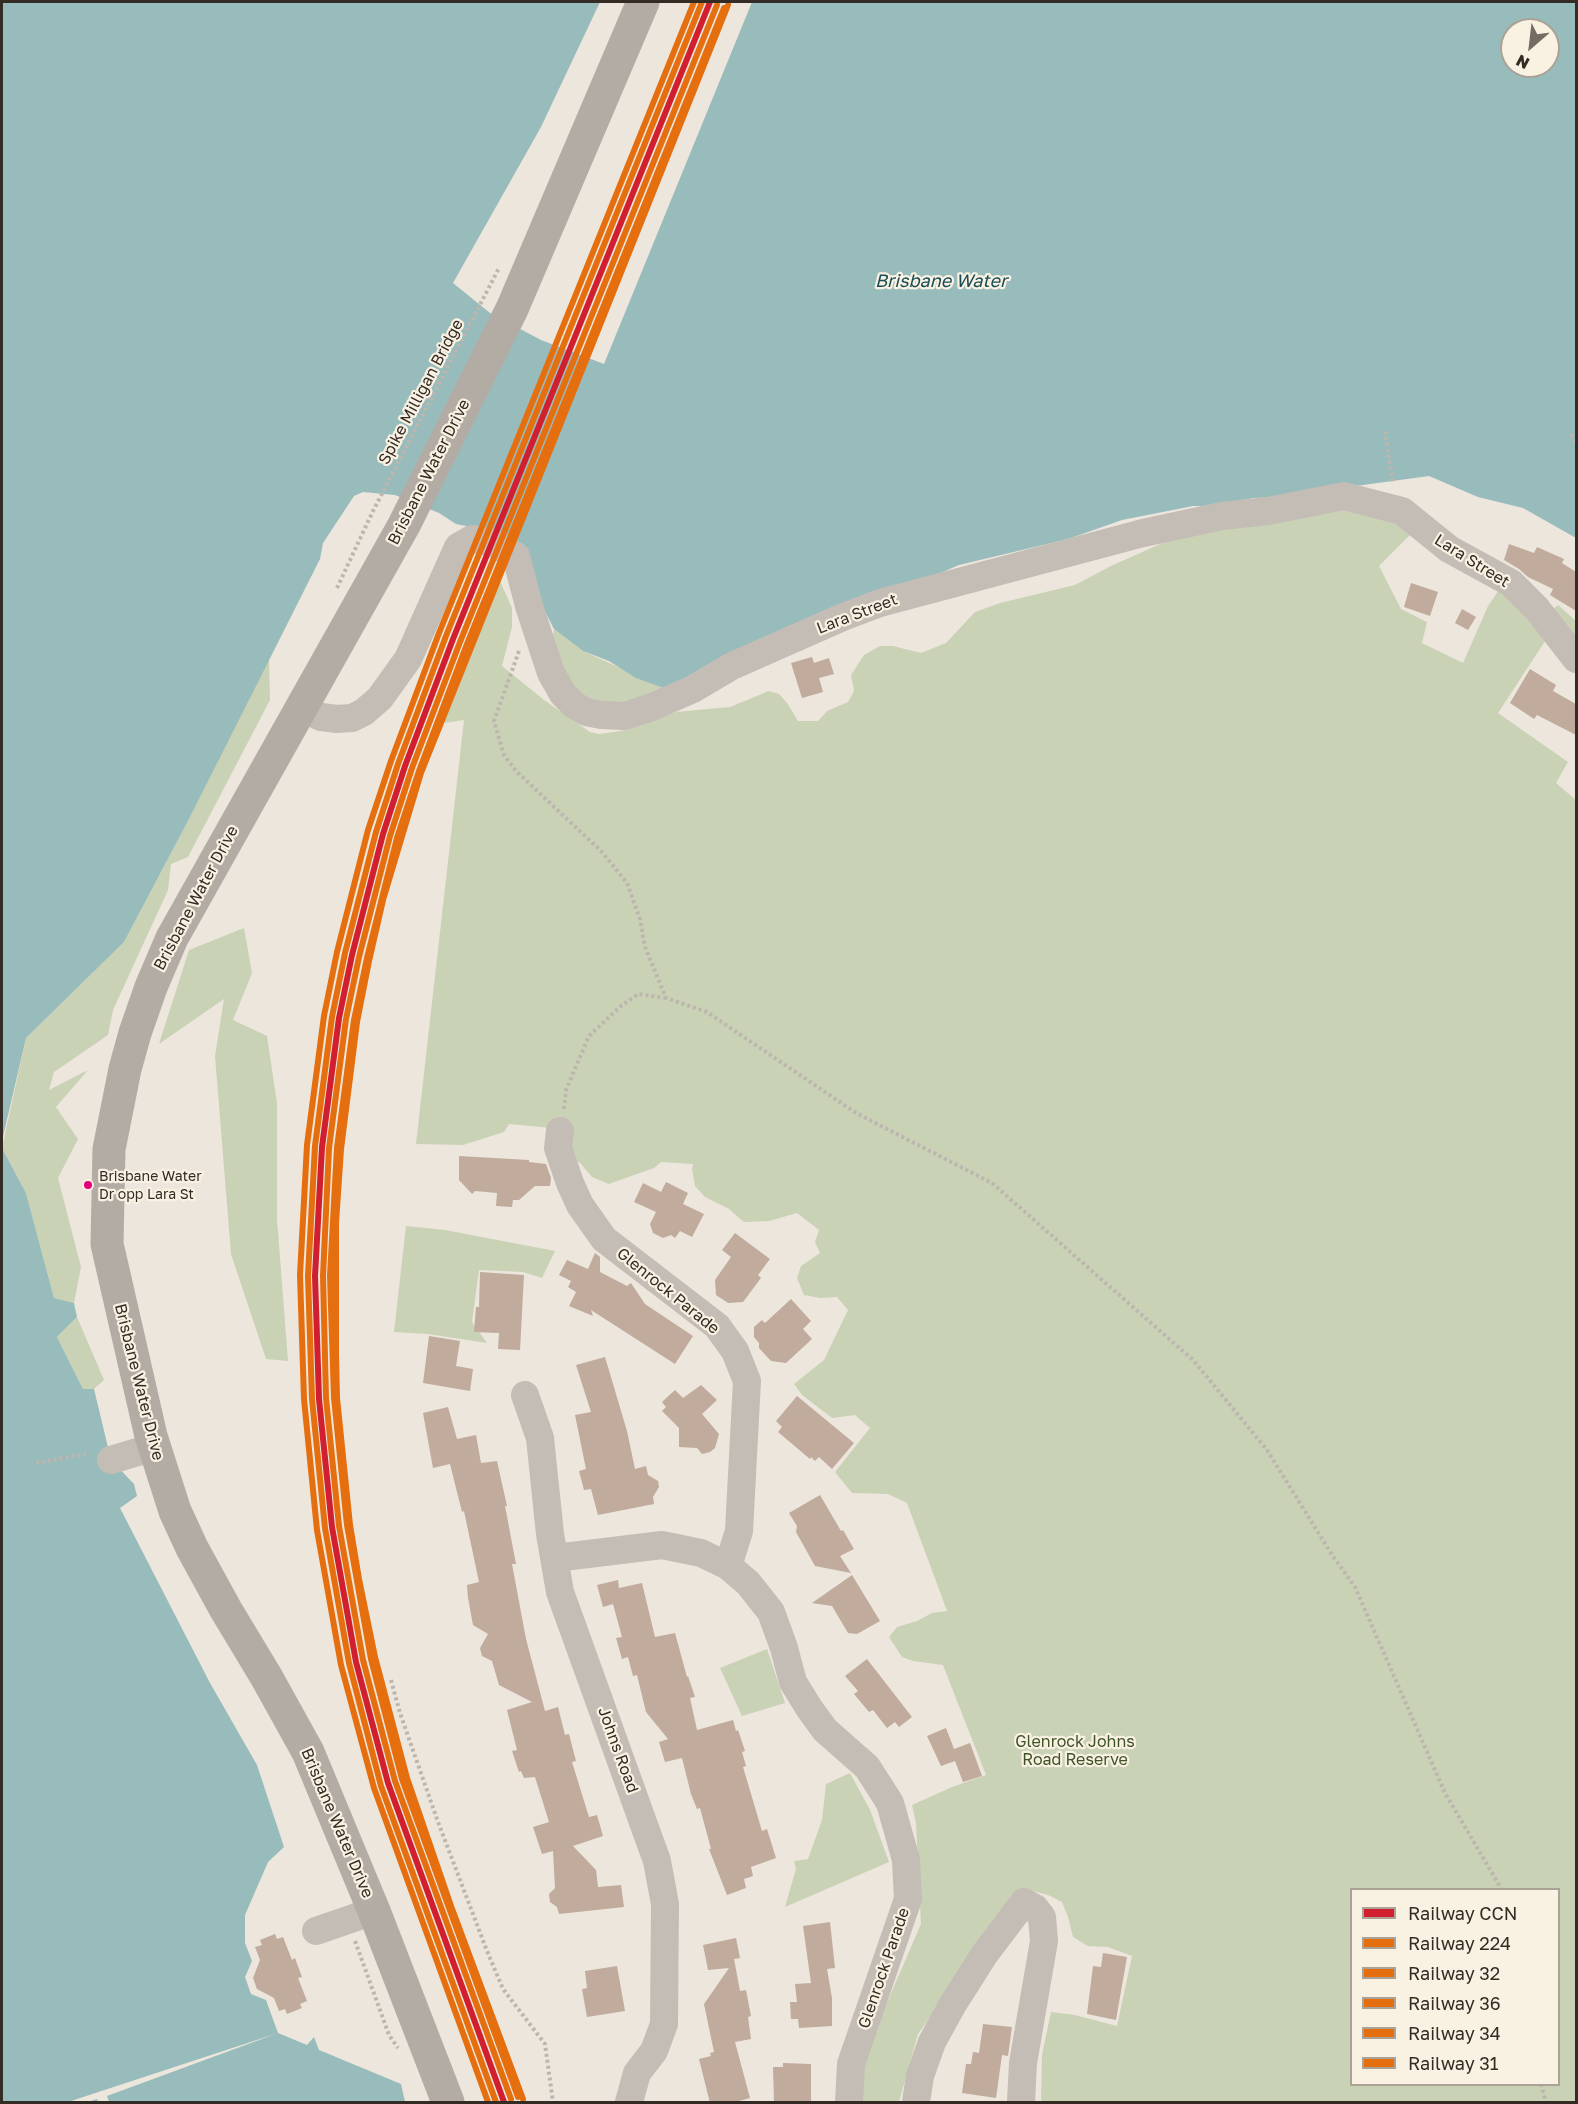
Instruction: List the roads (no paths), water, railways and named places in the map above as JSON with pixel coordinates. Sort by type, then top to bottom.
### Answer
[{"type":"main road","name":"Brisbane Water Drive","points":[[448,2103],[361,1915],[308,1752],[226,1610],[192,1548],[175,1511],[154,1447],[107,1244],[109,1149],[117,1103],[135,1033],[172,938],[404,525],[501,297],[643,2]]},
{"type":"street","name":"Lara Street","points":[[300,707],[321,717],[352,718],[364,712],[380,698],[408,659],[458,547],[472,539],[493,543],[516,556],[529,606],[551,673],[563,694],[574,705],[586,712],[601,716],[626,716],[693,689],[732,666],[880,603],[1143,532],[1222,516],[1268,511],[1344,496],[1402,511],[1449,549],[1511,583],[1537,609],[1576,659]]},
{"type":"street","name":"Glenrock Parade","points":[[560,1131],[558,1148],[570,1183],[580,1205],[604,1239],[717,1326],[735,1351],[747,1381],[739,1531],[728,1566]]},
{"type":"street","name":"Johns Road","points":[[525,1395],[540,1438],[550,1534],[560,1592],[657,1861],[665,1904],[664,2024],[654,2051],[637,2073],[629,2103]]},
{"type":"street","points":[[105,1456],[154,1447]]},
{"type":"street","name":"Glenrock Parade","points":[[555,1558],[662,1545],[701,1553],[728,1566],[748,1583],[771,1612],[793,1682],[808,1708],[825,1730],[867,1767],[890,1803],[906,1860],[908,1899],[851,2064],[849,2103]]},
{"type":"street","points":[[916,2103],[920,2076],[932,2042],[978,1965],[1024,1902],[1035,1908],[1042,1917],[1044,1941],[1023,2063],[1021,2103]]},
{"type":"street","points":[[316,1931],[361,1915]]},
{"type":"water","name":"Brisbane Water","points":[[2,2],[600,2],[541,127],[453,283],[490,313],[541,340],[604,364],[752,2],[1576,2],[1576,538],[1523,508],[1478,497],[1429,476],[1208,506],[1193,506],[1122,520],[1068,539],[959,565],[669,690],[636,678],[609,661],[583,651],[554,629],[537,596],[486,530],[456,524],[439,513],[395,495],[363,492],[354,496],[323,543],[320,559],[189,819],[124,942],[26,1038],[2,1141]]},
{"type":"water","points":[[2,1148],[26,1193],[54,1298],[74,1303],[77,1317],[57,1337],[83,1389],[94,1389],[111,1460],[134,1484],[137,1496],[120,1508],[210,1683],[257,1765],[284,1847],[268,1862],[245,1915],[245,1943],[252,1961],[245,1977],[251,1994],[266,2000],[278,2033],[307,2045],[314,2037],[319,2050],[401,2084],[405,2102],[2,2102]]},
{"type":"rail line","name":"34","points":[[488,2102],[374,1788],[341,1665],[317,1530],[304,1399],[300,1275],[307,1145],[324,1016],[337,952],[368,830],[391,761],[439,633],[694,2]]},
{"type":"rail line","name":"32","points":[[496,2102],[381,1786],[349,1663],[325,1528],[312,1399],[308,1276],[315,1146],[332,1017],[345,953],[376,832],[398,764],[446,636],[702,2]]},
{"type":"rail line","name":"CCN","points":[[504,2102],[388,1783],[356,1662],[332,1527],[319,1399],[315,1276],[322,1147],[339,1018],[352,955],[383,834],[405,766],[453,639],[710,2]]},
{"type":"rail line","name":"224","points":[[511,2099],[395,1781],[363,1660],[339,1526],[326,1398],[323,1276],[329,1148],[346,1019],[359,957],[390,836],[412,768],[460,642],[717,5]]},
{"type":"rail line","name":"31","points":[[523,2099],[451,1906],[407,1778],[375,1657],[359,1579],[350,1525],[337,1398],[336,1223],[341,1149],[357,1022],[369,961],[383,900],[421,773],[728,5]]},
{"type":"rail line","name":"36","points":[[518,2097],[402,1779],[371,1659],[347,1525],[334,1398],[330,1276],[337,1148],[354,1020],[367,958],[397,838],[419,771],[467,644],[724,8]]},
{"type":"place","name":"Brisbane Water Dr opp Lara St","points":[[88,1185]]},
{"type":"park label","name":"Glenrock Johns Road Reserve","points":[[1075,1751]]}]
